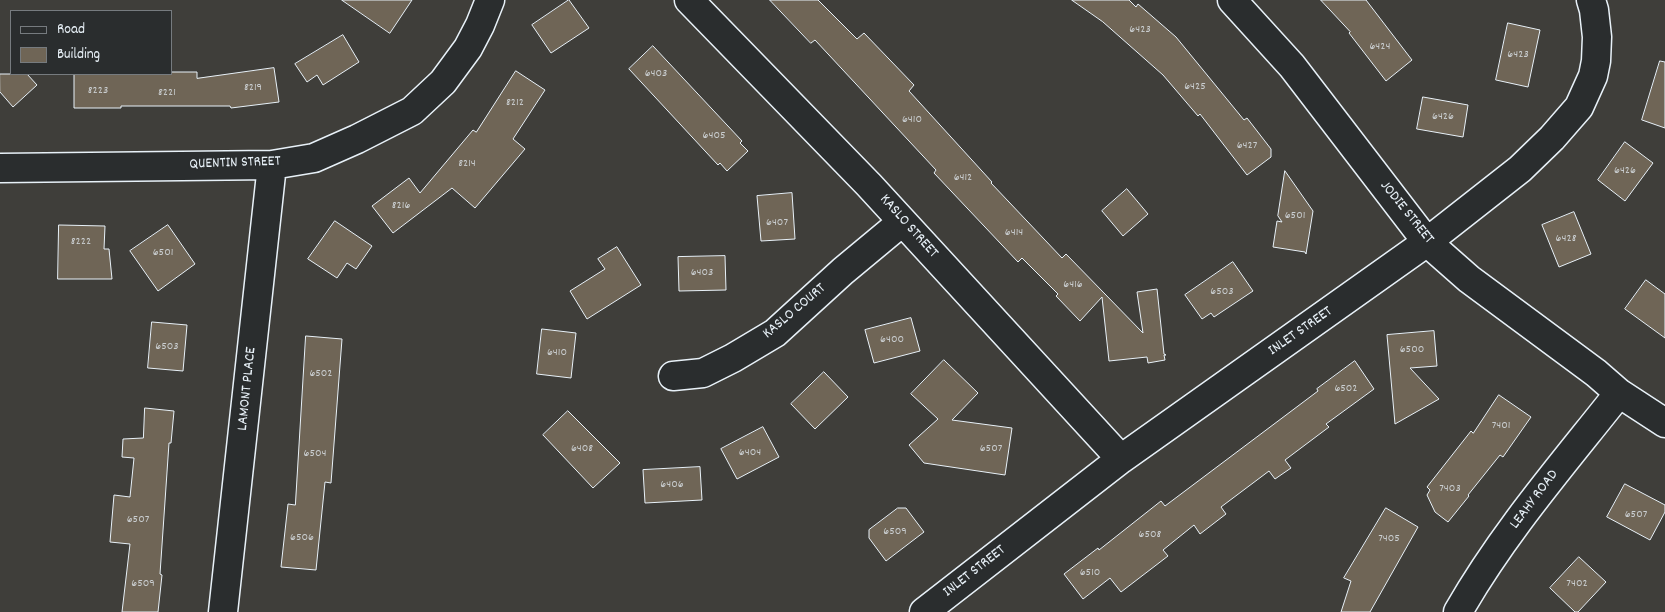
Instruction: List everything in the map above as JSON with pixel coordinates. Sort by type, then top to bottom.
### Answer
[{"type":"street","name":"QUENTIN STREET","points":[[0,168],[272,165],[314,158],[412,111],[443,82],[468,48],[490,0]]},
{"type":"street","name":"KASLO STREET","points":[[689,0],[843,158],[1121,459]]},
{"type":"street","name":"JODIE STREET","points":[[1232,0],[1292,66],[1427,242],[1469,279],[1596,373],[1619,393],[1665,423]]},
{"type":"street","name":"INLET STREET","points":[[924,612],[1121,459],[1427,242],[1520,169],[1580,107],[1593,76],[1596,61],[1597,36],[1591,0]]},
{"type":"street","name":"LAMONT PLACE","points":[[223,612],[272,165]]},
{"type":"street","name":"KASLO COURT","points":[[673,376],[703,373],[775,333],[843,271],[902,222]]},
{"type":"street","name":"LEAHY ROAD","points":[[1458,612],[1484,568],[1525,512],[1619,393]]},
{"type":"building","points":[[342,0],[412,0],[390,33]]},
{"type":"building","points":[[569,0],[589,28],[551,53],[532,25]]},
{"type":"building","points":[[770,0],[818,0],[857,39],[864,33],[914,85],[909,91],[991,183],[1062,258],[1066,254],[1143,333],[1137,292],[1157,289],[1164,354],[1166,355],[1164,355],[1165,360],[1148,363],[1147,357],[1109,361],[1102,297],[1080,321],[1056,296],[1058,294],[1022,258],[1018,262],[934,173],[936,170],[815,40],[811,43]]},
{"type":"building","points":[[1072,0],[1129,0],[1136,7],[1138,4],[1176,37],[1244,120],[1247,118],[1271,149],[1271,157],[1247,175],[1200,114],[1198,116],[1163,75],[1103,22]]},
{"type":"building","points":[[1321,0],[1366,0],[1412,60],[1386,81],[1350,32]]},
{"type":"building","points":[[1508,23],[1540,30],[1528,87],[1496,80]]},
{"type":"building","points":[[343,35],[359,62],[323,85],[317,75],[307,82],[295,64]]},
{"type":"building","points":[[653,46],[742,141],[740,143],[748,151],[727,171],[720,163],[718,165],[629,69]]},
{"type":"building","points":[[1660,61],[1665,62],[1665,128],[1642,120]]},
{"type":"building","points":[[274,68],[279,102],[231,108],[230,106],[121,106],[121,108],[74,108],[74,75],[172,75],[172,72],[197,72],[197,78]]},
{"type":"building","points":[[516,71],[545,90],[513,139],[525,149],[475,208],[452,188],[393,233],[372,206],[409,178],[420,193],[473,130],[476,132]]},
{"type":"building","points":[[0,74],[28,75],[37,85],[13,107],[0,92]]},
{"type":"building","points":[[1423,97],[1468,105],[1463,137],[1417,129]]},
{"type":"building","points":[[1625,142],[1653,163],[1625,201],[1598,180]]},
{"type":"building","points":[[1285,171],[1313,211],[1306,254],[1305,252],[1273,247],[1277,221],[1282,222],[1278,216]]},
{"type":"building","points":[[1127,189],[1148,214],[1123,236],[1102,211]]},
{"type":"building","points":[[792,193],[795,239],[761,241],[757,196]]},
{"type":"building","points":[[1574,212],[1591,254],[1559,267],[1542,225]]},
{"type":"building","points":[[335,221],[372,246],[356,269],[347,263],[337,278],[308,259]]},
{"type":"building","points":[[59,225],[105,226],[104,249],[109,249],[112,279],[58,279]]},
{"type":"building","points":[[168,225],[195,264],[158,291],[130,251]]},
{"type":"building","points":[[617,247],[641,285],[587,319],[570,291],[605,269],[598,259]]},
{"type":"building","points":[[725,256],[726,290],[679,291],[678,257]]},
{"type":"building","points":[[1233,262],[1253,291],[1214,317],[1211,313],[1202,319],[1185,295]]},
{"type":"building","points":[[1646,280],[1665,294],[1665,338],[1625,309]]},
{"type":"building","points":[[911,318],[920,351],[874,363],[865,330]]},
{"type":"building","points":[[152,322],[187,325],[183,371],[148,368]]},
{"type":"building","points":[[542,329],[576,333],[571,378],[537,374]]},
{"type":"building","points":[[1434,331],[1437,366],[1410,368],[1439,399],[1395,424],[1387,335]]},
{"type":"building","points":[[306,336],[342,339],[331,483],[325,482],[316,570],[281,567],[288,504],[295,505]]},
{"type":"building","points":[[944,360],[978,393],[952,420],[1012,428],[1005,475],[924,463],[909,445],[938,419],[911,394]]},
{"type":"building","points":[[1355,361],[1374,389],[1326,424],[1329,427],[1285,460],[1291,468],[1275,479],[1269,471],[1221,507],[1226,514],[1200,534],[1194,525],[1163,550],[1168,556],[1121,592],[1110,578],[1083,599],[1064,574],[1098,548],[1099,550],[1161,501],[1165,506]]},
{"type":"building","points":[[824,372],[848,397],[815,429],[791,404]]},
{"type":"building","points":[[1499,395],[1531,417],[1503,457],[1500,455],[1448,522],[1435,512],[1427,495],[1430,490],[1427,487],[1471,431],[1473,433]]},
{"type":"building","points":[[145,408],[174,411],[171,443],[169,443],[160,574],[162,575],[158,612],[122,612],[130,544],[110,542],[114,495],[130,497],[134,458],[122,457],[123,439],[143,438]]},
{"type":"building","points":[[568,411],[620,463],[593,488],[543,435]]},
{"type":"building","points":[[763,427],[779,457],[737,479],[721,449]]},
{"type":"building","points":[[700,467],[702,500],[645,503],[643,470]]},
{"type":"building","points":[[1625,484],[1665,505],[1665,512],[1650,540],[1607,517]]},
{"type":"building","points":[[898,508],[906,508],[924,532],[886,561],[869,538],[869,530]]},
{"type":"building","points":[[1386,508],[1418,527],[1370,612],[1341,612],[1351,581],[1344,578]]},
{"type":"building","points":[[1579,557],[1606,582],[1578,612],[1575,612],[1550,588]]}]
